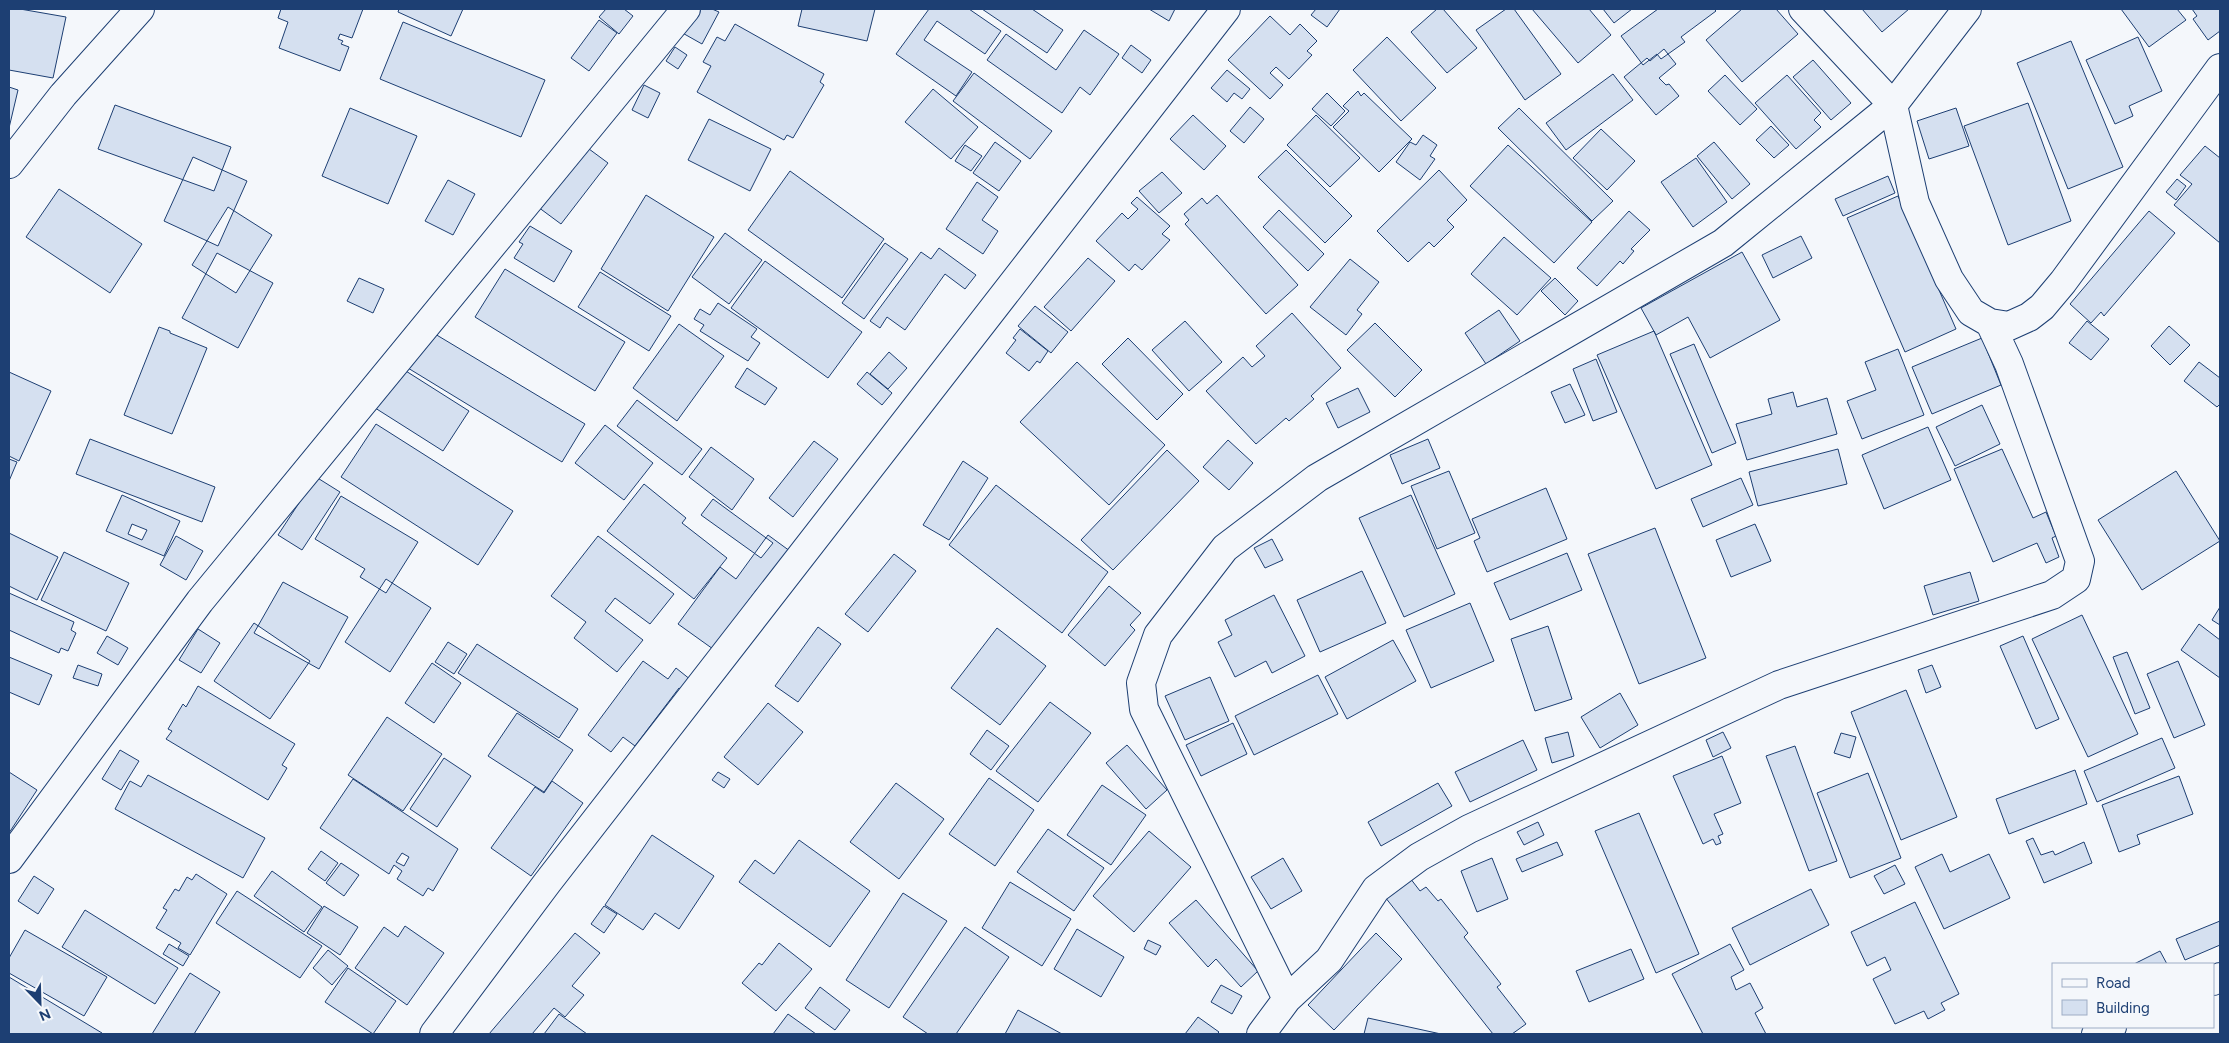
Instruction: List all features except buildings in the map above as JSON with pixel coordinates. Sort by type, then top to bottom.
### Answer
[{"type":"street","points":[[9,164],[63,95],[140,9]]},
{"type":"street","points":[[9,859],[200,601],[686,9]]},
{"type":"street","points":[[434,1034],[547,883],[1226,9]]},
{"type":"street","points":[[1803,9],[1893,105],[1916,203],[1949,279],[1971,312],[1990,323],[2009,326],[2029,317],[2042,307],[2063,282],[2220,68]]},
{"type":"street","points":[[1287,999],[1144,709],[1141,683],[1158,635],[1225,548],[1317,478],[1723,243],[1893,105],[1967,9]]},
{"type":"street","points":[[1261,1034],[1287,999],[1329,960],[1376,889],[1419,857],[1469,829],[1779,685],[2052,595],[2076,579],[2080,561],[2009,364],[1990,323]]},
{"type":"street","points":[[2096,1034],[2110,1028]]}]
